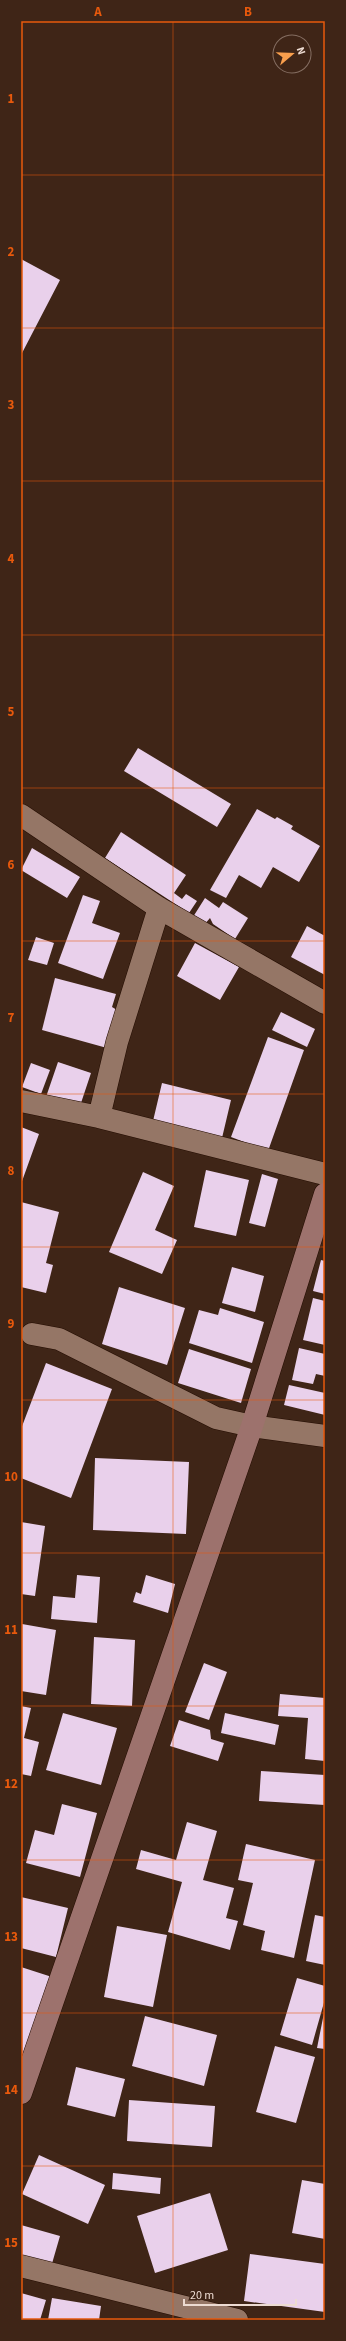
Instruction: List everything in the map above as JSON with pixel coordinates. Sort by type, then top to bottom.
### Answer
[{"type":"street","points":[[21,815],[159,908],[325,1003]]},
{"type":"street","points":[[99,1117],[117,1042],[159,908]]},
{"type":"street","points":[[21,1101],[99,1117],[325,1174]]},
{"type":"street","points":[[21,2093],[252,1426],[325,1194]]},
{"type":"street","points":[[32,1334],[60,1339],[216,1418],[252,1426],[325,1436]]},
{"type":"street","points":[[21,2266],[237,2320]]},
{"type":"building","points":[[21,259],[60,280],[21,355]]},
{"type":"building","points":[[138,748],[231,804],[217,827],[124,771]]},
{"type":"building","points":[[257,809],[275,819],[277,817],[293,826],[291,829],[320,846],[299,882],[273,867],[261,888],[239,875],[226,898],[210,890]]},
{"type":"building","points":[[121,832],[186,875],[174,893],[182,899],[186,894],[197,901],[189,913],[105,858]]},
{"type":"building","points":[[32,848],[80,877],[67,898],[21,870]]},
{"type":"building","points":[[83,895],[100,901],[92,923],[120,933],[103,979],[58,963]]},
{"type":"building","points":[[205,898],[219,908],[223,902],[248,918],[235,939],[213,924],[210,918],[204,925],[193,917]]},
{"type":"building","points":[[307,926],[325,936],[325,975],[291,957]]},
{"type":"building","points":[[36,937],[54,943],[47,965],[28,960]]},
{"type":"building","points":[[195,943],[239,967],[220,1000],[177,976]]},
{"type":"building","points":[[55,978],[116,994],[112,1007],[117,1010],[107,1048],[42,1030]]},
{"type":"building","points":[[281,1012],[315,1029],[307,1047],[272,1030]]},
{"type":"building","points":[[268,1037],[304,1050],[268,1151],[231,1137]]},
{"type":"building","points":[[58,1062],[91,1073],[79,1109],[46,1097]]},
{"type":"building","points":[[31,1063],[50,1070],[41,1094],[22,1087]]},
{"type":"building","points":[[162,1083],[231,1100],[222,1138],[153,1121]]},
{"type":"building","points":[[21,1127],[39,1134],[21,1184]]},
{"type":"building","points":[[206,1170],[249,1180],[236,1236],[194,1227]]},
{"type":"building","points":[[143,1172],[174,1186],[155,1230],[177,1240],[162,1274],[109,1252]]},
{"type":"building","points":[[262,1174],[278,1179],[265,1227],[249,1223]]},
{"type":"building","points":[[21,1202],[59,1212],[46,1263],[53,1265],[46,1293],[21,1287]]},
{"type":"building","points":[[321,1260],[325,1261],[325,1294],[313,1291]]},
{"type":"building","points":[[232,1267],[264,1276],[255,1312],[222,1303]]},
{"type":"building","points":[[119,1287],[185,1308],[167,1365],[102,1344]]},
{"type":"building","points":[[313,1298],[325,1301],[325,1345],[303,1340]]},
{"type":"building","points":[[220,1308],[264,1322],[252,1363],[189,1343],[199,1310],[218,1315]]},
{"type":"building","points":[[299,1348],[325,1354],[325,1376],[316,1374],[313,1384],[292,1380]]},
{"type":"building","points":[[189,1349],[251,1369],[241,1403],[178,1383]]},
{"type":"building","points":[[46,1363],[112,1389],[71,1498],[21,1478],[21,1429]]},
{"type":"building","points":[[289,1385],[325,1393],[325,1415],[284,1405]]},
{"type":"building","points":[[95,1458],[189,1462],[186,1534],[93,1530]]},
{"type":"building","points":[[21,1522],[45,1526],[35,1596],[21,1594]]},
{"type":"building","points":[[77,1575],[100,1577],[97,1623],[51,1619],[53,1596],[75,1598]]},
{"type":"building","points":[[146,1575],[175,1584],[168,1613],[133,1602],[136,1592],[141,1594]]},
{"type":"building","points":[[22,1624],[56,1630],[46,1695],[21,1691]]},
{"type":"building","points":[[94,1637],[135,1640],[132,1706],[91,1704]]},
{"type":"building","points":[[204,1663],[227,1672],[209,1720],[185,1712]]},
{"type":"building","points":[[280,1694],[325,1698],[325,1761],[305,1759],[308,1718],[278,1716]]},
{"type":"building","points":[[21,1706],[31,1708],[24,1738],[39,1742],[31,1776],[21,1774]]},
{"type":"building","points":[[63,1713],[117,1728],[101,1785],[46,1770]]},
{"type":"building","points":[[225,1713],[279,1725],[275,1745],[221,1733]]},
{"type":"building","points":[[179,1720],[210,1730],[211,1739],[224,1743],[218,1761],[170,1746]]},
{"type":"building","points":[[261,1771],[325,1775],[325,1805],[259,1801]]},
{"type":"building","points":[[62,1804],[97,1813],[80,1877],[26,1863],[35,1830],[54,1835]]},
{"type":"building","points":[[187,1822],[217,1831],[203,1880],[234,1888],[226,1918],[238,1921],[230,1950],[168,1932],[182,1882],[136,1869],[141,1850],[176,1860]]},
{"type":"building","points":[[246,1844],[315,1860],[294,1958],[261,1950],[265,1931],[243,1925],[253,1883],[238,1880]]},
{"type":"building","points":[[21,1897],[68,1908],[56,1957],[21,1948]]},
{"type":"building","points":[[315,1915],[325,1917],[325,1965],[306,1961]]},
{"type":"building","points":[[117,1926],[167,1935],[153,2007],[104,1997]]},
{"type":"building","points":[[21,1967],[52,1977],[21,2068]]},
{"type":"building","points":[[297,1978],[325,1986],[325,1999],[312,2045],[280,2035]]},
{"type":"building","points":[[325,2013],[325,2049],[317,2048]]},
{"type":"building","points":[[145,2016],[217,2035],[204,2086],[132,2066]]},
{"type":"building","points":[[275,2046],[315,2057],[296,2123],[256,2112]]},
{"type":"building","points":[[76,2067],[125,2079],[115,2117],[67,2105]]},
{"type":"building","points":[[129,2100],[215,2106],[212,2147],[127,2141]]},
{"type":"building","points":[[39,2155],[105,2185],[88,2224],[22,2194]]},
{"type":"building","points":[[113,2173],[161,2178],[160,2194],[112,2189]]},
{"type":"building","points":[[302,2180],[325,2184],[325,2239],[292,2233]]},
{"type":"building","points":[[210,2193],[228,2250],[155,2273],[137,2216]]},
{"type":"building","points":[[21,2225],[60,2236],[51,2267],[21,2258]]},
{"type":"building","points":[[250,2254],[325,2264],[325,2312],[244,2301]]},
{"type":"building","points":[[21,2293],[46,2300],[40,2320],[21,2320]]},
{"type":"building","points":[[52,2298],[101,2306],[99,2320],[48,2320]]}]
